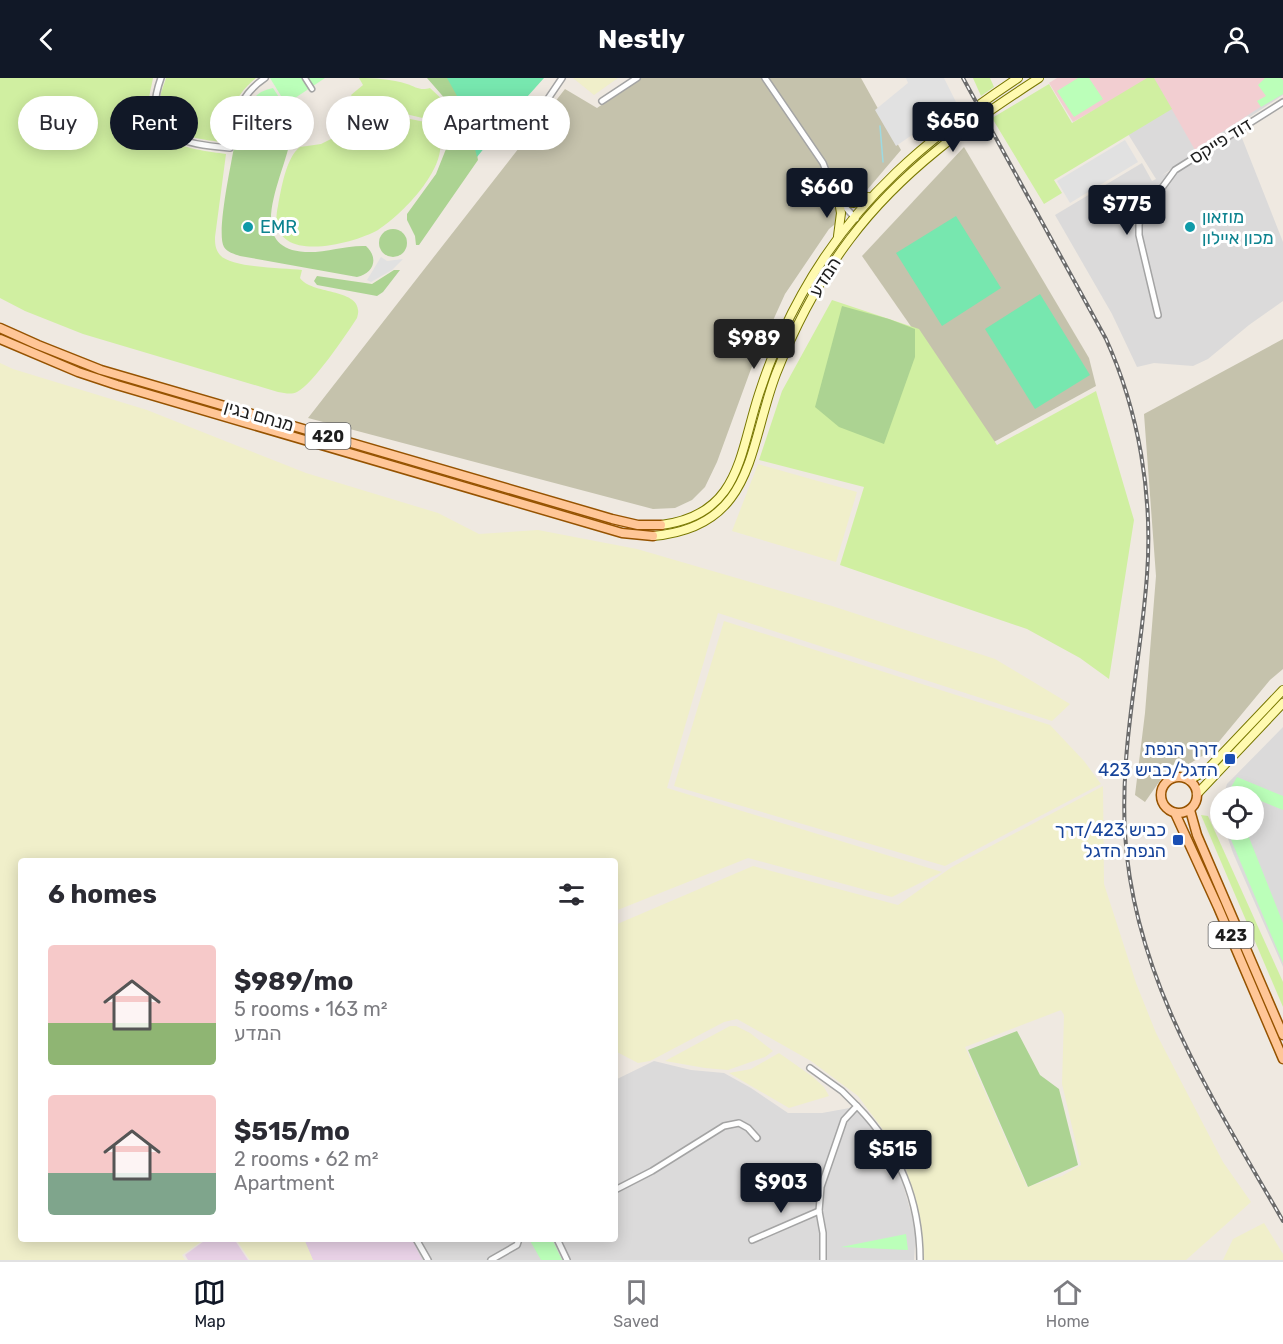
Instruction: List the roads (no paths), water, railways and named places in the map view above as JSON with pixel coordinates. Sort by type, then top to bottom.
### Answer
[{"type":"main road","name":"המדע","points":[[661,525],[684,520],[706,509],[718,499],[733,479],[761,387],[783,332],[810,279],[838,237],[879,189],[930,140],[1018,78]]},
{"type":"main road","name":"המדע","points":[[653,536],[673,533],[700,523],[723,506],[739,487],[751,461],[776,374],[797,326],[825,274],[862,223],[893,188],[936,150],[976,119],[1039,78]]},
{"type":"main road","points":[[838,237],[841,213],[839,201],[858,202],[879,189]]},
{"type":"main road","name":"מנחם בגין","points":[[0,328],[81,362],[150,384],[612,519],[638,525],[661,525]]},
{"type":"main road","name":"מנחם בגין","points":[[0,339],[78,372],[117,385],[622,533],[653,536]]},
{"type":"main road","points":[[1189,780],[1206,771],[1283,690]]},
{"type":"main road","points":[[1197,794],[1283,703]]},
{"type":"main road","points":[[1174,777],[1182,777],[1189,780],[1196,788],[1197,794],[1196,802],[1190,810],[1175,813],[1165,808],[1160,793],[1163,786],[1174,777]]},
{"type":"main road","name":"423","points":[[1190,810],[1197,835],[1283,1035]]},
{"type":"main road","name":"423","points":[[1175,813],[1283,1059]]},
{"type":"street","points":[[160,78],[154,108],[158,120],[166,131],[193,144],[230,148],[241,104],[250,90],[265,78]]},
{"type":"street","points":[[305,78],[312,89]]},
{"type":"street","points":[[550,96],[562,78]]},
{"type":"street","points":[[602,101],[637,78]]},
{"type":"street","points":[[765,78],[823,163],[839,201],[862,223]]},
{"type":"street","name":"דוד פייקס","points":[[1158,315],[1138,235],[1138,224],[1175,170],[1282,104]]},
{"type":"street","points":[[810,1068],[842,1091],[857,1106],[878,1128],[898,1160],[916,1220],[920,1239],[920,1260]]},
{"type":"street","points":[[823,1260],[823,1233],[819,1211],[821,1187],[844,1120],[857,1106]]},
{"type":"street","points":[[618,1188],[730,1124],[739,1123],[748,1128],[757,1138]]},
{"type":"street","points":[[752,1240],[819,1211]]},
{"type":"street","points":[[418,1242],[428,1260]]},
{"type":"street","points":[[491,1260],[517,1245],[518,1242]]},
{"type":"street","points":[[558,1242],[567,1260]]},
{"type":"waterway","points":[[880,126],[883,162]]},
{"type":"railway","points":[[963,78],[1106,339],[1127,395],[1141,454],[1148,515],[1147,575],[1125,768],[1125,833],[1131,886],[1143,938],[1160,987],[1181,1036],[1204,1083],[1283,1221]]},
{"type":"place","name":"EMR","points":[[248,227]]},
{"type":"place","name":"מוזאון מכון איילון","points":[[1190,227]]},
{"type":"place","name":"דרך הנפת הדגל/כביש 423","points":[[1230,759]]},
{"type":"place","name":"כביש 423/דרך הנפת הדגל","points":[[1178,840]]}]
